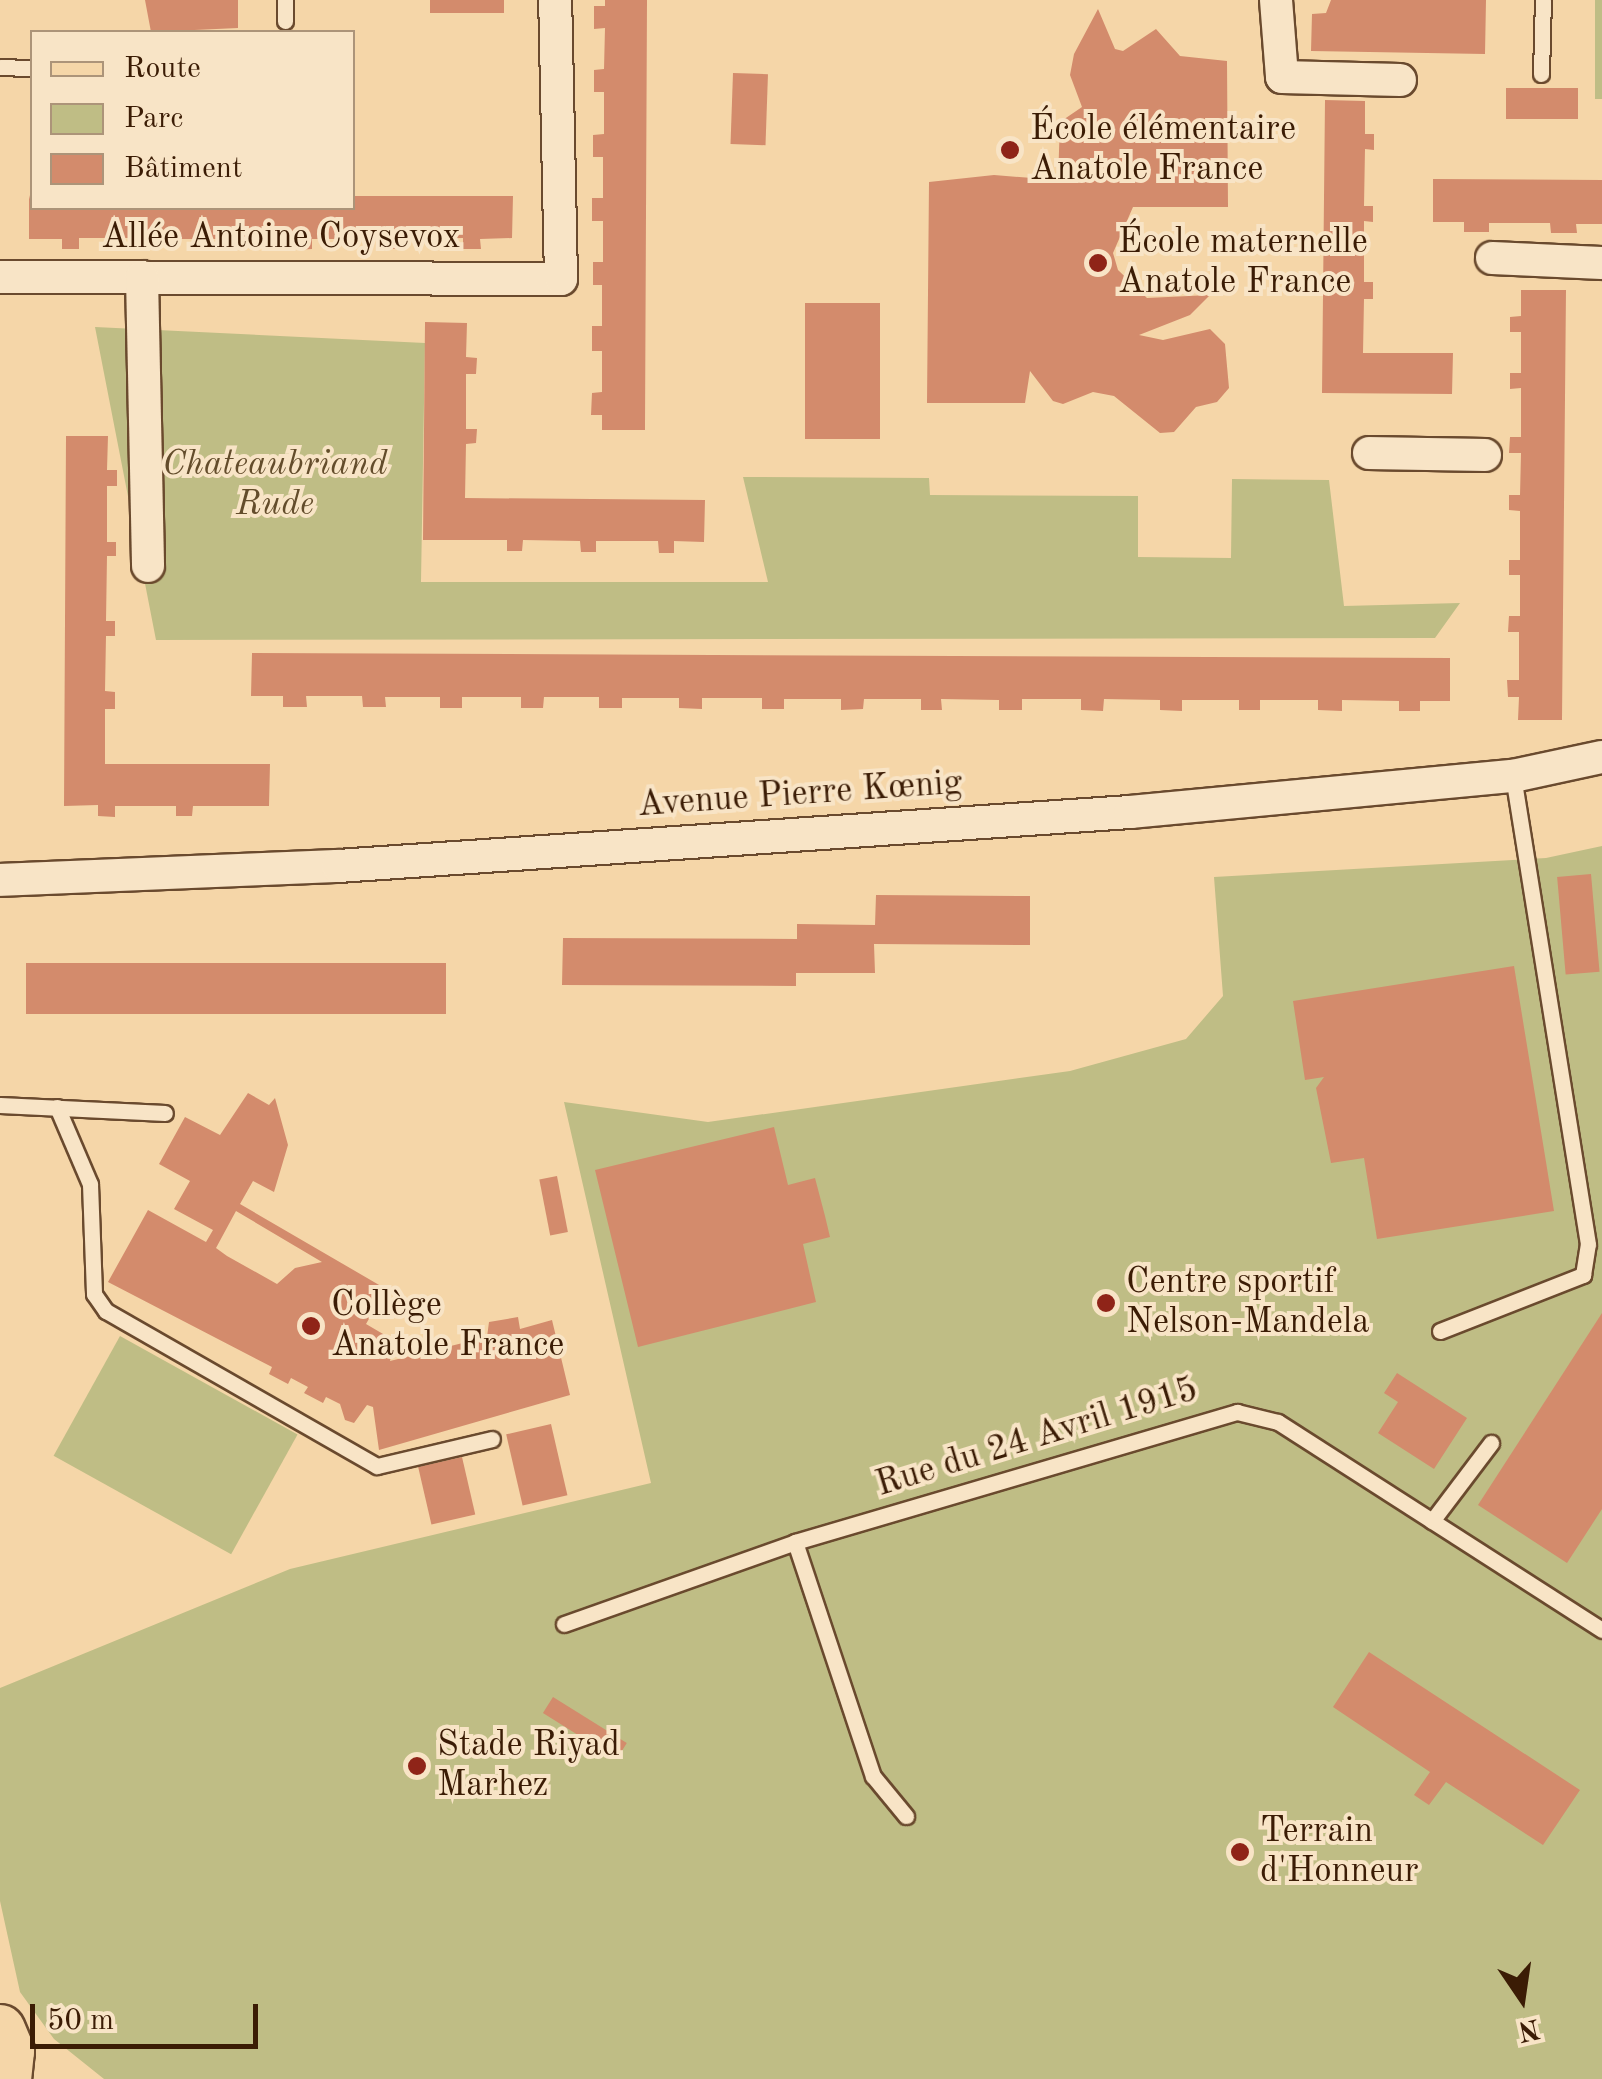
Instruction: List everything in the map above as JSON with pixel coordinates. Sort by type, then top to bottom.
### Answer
[{"type":"main road","points":[[0,2030],[9,2051],[6,2079]]},
{"type":"street","name":"Allée Antoine Coysevox","points":[[0,277],[562,279],[555,0]]},
{"type":"street","points":[[1276,0],[1282,77],[1400,80]]},
{"type":"street","points":[[1492,258],[1602,262]]},
{"type":"street","points":[[142,277],[148,566]]},
{"type":"street","points":[[1369,453],[1485,455]]},
{"type":"street","name":"Avenue Pierre Kœnig","points":[[0,880],[338,866],[1091,815],[1598,766]]},
{"type":"lane","points":[[285,0],[286,21]]},
{"type":"lane","points":[[1541,74],[1543,0]]},
{"type":"lane","points":[[0,67],[30,68]]},
{"type":"lane","points":[[1440,1330],[1583,1275],[1588,1244],[1513,776]]},
{"type":"lane","points":[[0,1104],[165,1112]]},
{"type":"lane","points":[[57,1108],[90,1184],[94,1294],[106,1311],[377,1466],[492,1439]]},
{"type":"lane","name":"Rue du 24 Avril 1915","points":[[564,1624],[795,1542],[1237,1412],[1278,1422],[1602,1630]]},
{"type":"lane","points":[[1432,1521],[1491,1443]]},
{"type":"lane","points":[[795,1542],[873,1776],[906,1816]]},
{"type":"green space","points":[[1595,0],[1602,0],[1602,99],[1595,99]]},
{"type":"green space","name":"Chateaubriand Rude","points":[[95,327],[425,343],[421,582],[768,582],[743,477],[929,478],[930,495],[1138,496],[1138,557],[1231,558],[1232,479],[1329,480],[1344,606],[1460,603],[1435,638],[156,640]]},
{"type":"green space","name":"Centre sportif Nelson-Mandela","points":[[1602,846],[1602,2079],[104,2079],[54,2039],[20,1992],[0,1901],[0,1688],[290,1569],[651,1483],[564,1102],[708,1122],[1070,1071],[1186,1039],[1223,996],[1214,877],[1546,858]]},
{"type":"green space","points":[[120,1336],[298,1434],[231,1554],[54,1456]]},
{"type":"building","points":[[145,0],[238,0],[238,28],[151,30]]},
{"type":"building","points":[[430,0],[504,0],[504,13],[430,13]]},
{"type":"building","points":[[605,0],[647,0],[645,430],[602,430],[602,415],[591,415],[592,393],[602,392],[602,351],[592,351],[592,326],[602,326],[602,285],[593,285],[593,262],[603,262],[603,221],[592,221],[592,198],[603,198],[603,157],[593,157],[593,135],[604,134],[604,92],[594,92],[594,70],[604,69],[605,28],[594,29],[594,6],[605,6]]},
{"type":"building","points":[[1331,0],[1486,0],[1485,54],[1311,51],[1312,14],[1326,13]]},
{"type":"building","points":[[1098,9],[1115,49],[1123,51],[1156,29],[1180,56],[1227,61],[1228,207],[1133,207],[1113,253],[1118,270],[1147,298],[1210,295],[1190,315],[1139,335],[1163,340],[1210,329],[1225,344],[1229,388],[1217,402],[1196,407],[1174,432],[1160,433],[1114,396],[1093,392],[1063,404],[1053,401],[1030,371],[1025,403],[927,403],[929,182],[994,175],[1058,180],[1060,122],[1082,107],[1070,75],[1074,54]]},
{"type":"building","points":[[733,73],[768,74],[766,145],[731,144]]},
{"type":"building","points":[[1506,88],[1578,88],[1578,119],[1506,119]]},
{"type":"building","points":[[1325,100],[1365,101],[1365,134],[1374,134],[1374,150],[1365,149],[1364,206],[1373,206],[1373,222],[1364,221],[1364,282],[1373,282],[1373,299],[1364,299],[1363,353],[1453,353],[1452,394],[1322,393]]},
{"type":"building","points":[[1433,179],[1602,180],[1602,224],[1576,224],[1577,233],[1551,233],[1550,223],[1489,223],[1489,232],[1464,232],[1464,222],[1433,222]]},
{"type":"building","points":[[29,195],[30,210],[355,210],[355,196],[513,196],[512,238],[480,239],[481,249],[463,249],[463,238],[400,239],[400,249],[384,249],[384,239],[312,239],[312,249],[296,250],[296,239],[240,239],[240,249],[223,249],[223,239],[158,239],[158,249],[142,249],[142,238],[79,238],[79,249],[62,249],[62,239],[29,239]]},
{"type":"building","points":[[1521,290],[1566,290],[1562,720],[1518,720],[1519,697],[1508,697],[1507,680],[1519,680],[1519,632],[1508,632],[1509,616],[1520,616],[1520,575],[1509,575],[1509,560],[1520,560],[1520,511],[1509,510],[1509,495],[1520,495],[1521,453],[1509,453],[1510,437],[1521,437],[1521,388],[1510,389],[1510,373],[1521,373],[1521,332],[1510,332],[1510,317],[1521,316]]},
{"type":"building","points":[[805,303],[880,303],[880,439],[805,439]]},
{"type":"building","points":[[425,322],[467,323],[466,357],[477,358],[476,374],[466,374],[466,429],[477,429],[476,443],[466,444],[465,498],[705,500],[704,542],[674,541],[674,553],[659,553],[658,541],[596,541],[596,552],[581,552],[580,541],[523,540],[522,551],[507,551],[507,540],[423,540]]},
{"type":"building","points":[[66,436],[108,436],[107,470],[117,470],[117,486],[107,486],[107,542],[116,542],[116,556],[107,556],[106,621],[115,621],[115,636],[106,636],[105,691],[115,692],[115,709],[105,709],[105,764],[270,764],[269,806],[193,806],[192,816],[176,816],[176,806],[115,806],[115,817],[98,816],[98,805],[64,806]]},
{"type":"building","points":[[252,653],[1450,658],[1450,701],[1420,701],[1420,711],[1399,711],[1399,701],[1342,700],[1342,711],[1318,710],[1318,700],[1260,700],[1260,710],[1239,710],[1239,700],[1182,700],[1182,711],[1160,710],[1160,700],[1104,699],[1103,711],[1081,710],[1081,699],[1022,699],[1022,710],[999,710],[999,700],[941,699],[942,710],[921,710],[921,699],[864,699],[863,709],[841,710],[841,699],[784,699],[784,709],[762,709],[762,698],[702,698],[702,709],[679,708],[679,698],[622,698],[622,708],[599,708],[599,697],[544,697],[543,708],[521,708],[521,697],[462,697],[462,708],[440,708],[440,697],[385,697],[386,707],[363,707],[362,696],[306,696],[307,707],[283,707],[283,696],[251,696]]},
{"type":"building","points":[[1591,874],[1600,972],[1566,975],[1557,877]]},
{"type":"building","points":[[876,895],[1030,896],[1030,945],[874,944],[875,973],[796,973],[796,986],[562,985],[563,938],[797,939],[797,924],[875,925]]},
{"type":"building","points":[[26,963],[446,963],[446,1014],[26,1014]]},
{"type":"building","points":[[1514,966],[1554,1211],[1377,1239],[1364,1158],[1331,1163],[1316,1088],[1324,1077],[1305,1080],[1293,1001]]},
{"type":"building","points":[[248,1093],[269,1105],[275,1098],[288,1145],[274,1192],[253,1181],[240,1204],[386,1289],[366,1324],[395,1341],[390,1361],[487,1337],[489,1322],[518,1317],[520,1329],[552,1320],[570,1395],[379,1450],[373,1407],[367,1405],[354,1423],[345,1420],[340,1404],[326,1397],[323,1403],[304,1393],[308,1387],[291,1378],[288,1384],[269,1374],[272,1367],[108,1282],[148,1210],[206,1242],[213,1230],[174,1209],[190,1181],[159,1164],[185,1117],[220,1135]],"holes":[[[236,1211],[322,1262],[295,1268],[277,1284],[216,1248]]]},
{"type":"building","points":[[774,1127],[788,1185],[815,1178],[825,1216],[830,1237],[803,1244],[816,1302],[638,1347],[595,1170]]},
{"type":"building","points":[[557,1176],[568,1232],[550,1235],[539,1179]]},
{"type":"building","points":[[1602,1313],[1602,1509],[1567,1563],[1478,1505]]},
{"type":"building","points":[[1397,1373],[1467,1418],[1434,1469],[1378,1433],[1398,1402],[1384,1393]]},
{"type":"building","points":[[551,1424],[567,1495],[523,1505],[506,1434]]},
{"type":"building","points":[[462,1457],[475,1514],[431,1525],[418,1467]]},
{"type":"building","points":[[1369,1652],[1580,1790],[1543,1845],[1446,1782],[1429,1805],[1414,1795],[1430,1772],[1333,1707]]},
{"type":"building","points":[[553,1697],[627,1743],[617,1759],[543,1713]]},
{"type":"place","name":"École élémentaire Anatole France","points":[[1010,150]]},
{"type":"place","name":"École maternelle Anatole France","points":[[1098,263]]},
{"type":"place","name":"Centre sportif Nelson-Mandela","points":[[1106,1303]]},
{"type":"place","name":"Collège Anatole France","points":[[311,1326]]},
{"type":"place","name":"Stade Riyad Marhez","points":[[417,1766]]},
{"type":"place","name":"Terrain d'Honneur","points":[[1240,1852]]}]
